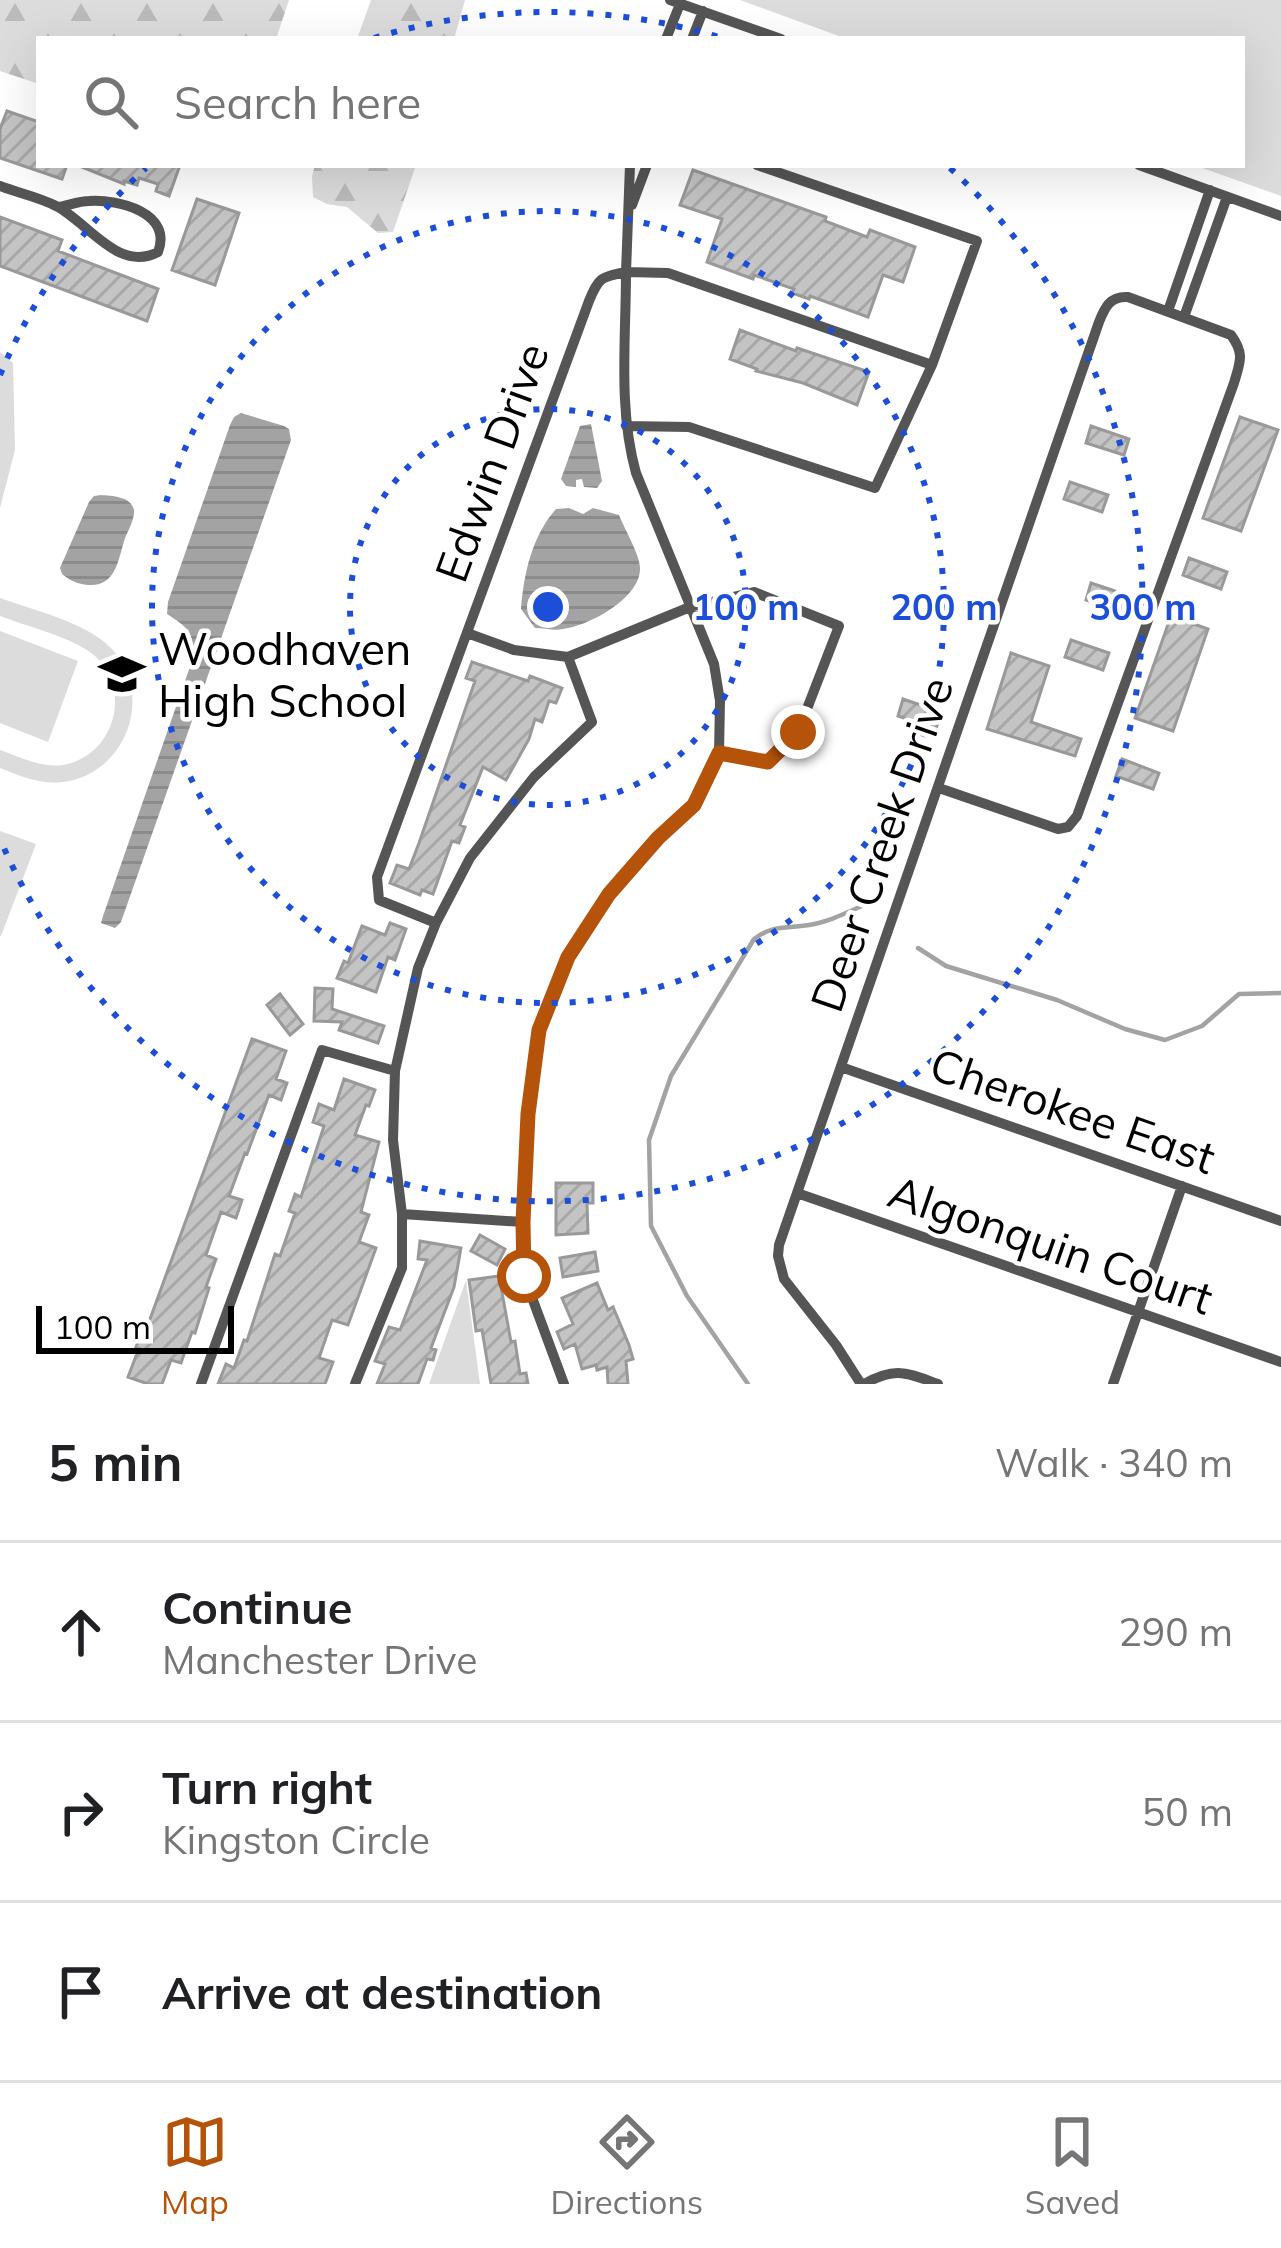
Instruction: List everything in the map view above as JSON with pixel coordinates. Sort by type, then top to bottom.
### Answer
[{"type":"street","points":[[667,36],[675,2],[773,36]]},
{"type":"street","points":[[693,36],[703,11]]},
{"type":"street","points":[[564,1384],[524,1276],[528,1114],[539,1030],[568,957],[609,894],[694,805],[719,753],[720,700],[714,664],[636,473],[626,426],[630,168]]},
{"type":"street","points":[[629,214],[646,168]]},
{"type":"street","points":[[626,426],[702,430],[875,488],[932,365],[977,241],[766,168]]},
{"type":"street","points":[[1147,168],[1281,216]]},
{"type":"street","points":[[0,186],[59,207],[135,259],[158,252],[163,240],[161,229],[147,214],[115,202],[59,207]]},
{"type":"street","points":[[1168,311],[1210,190]]},
{"type":"street","points":[[1184,317],[1227,196]]},
{"type":"street","points":[[626,272],[668,273],[932,365]]},
{"type":"street","name":"Edwin Drive","points":[[436,923],[379,900],[377,877],[595,287],[604,277],[626,272]]},
{"type":"street","name":"Deer Creek Drive","points":[[862,1384],[788,1286],[780,1270],[779,1245],[1106,304],[1118,296],[1128,297],[1231,335],[1240,346],[1241,360],[1077,816],[1058,829],[939,788]]},
{"type":"street","points":[[467,633],[533,654],[568,657],[690,607],[754,592],[838,626],[798,732],[768,762],[719,753]]},
{"type":"street","points":[[355,1384],[402,1268],[402,1214],[393,1140],[395,1071],[409,1000],[436,923],[470,859],[534,777],[592,722],[568,657]]},
{"type":"street","points":[[201,1384],[322,1050],[395,1071]]},
{"type":"street","name":"Cherokee East","points":[[842,1067],[1281,1221]]},
{"type":"street","points":[[1113,1384],[1182,1186]]},
{"type":"street","name":"Algonquin Court","points":[[797,1193],[1281,1362]]},
{"type":"street","points":[[402,1214],[523,1222]]},
{"type":"street","points":[[862,1384],[897,1372],[938,1384]]},
{"type":"green space","points":[[0,0],[289,0],[277,36],[36,36],[36,83],[0,71]]},
{"type":"green space","points":[[371,0],[465,0],[455,36],[358,36]]},
{"type":"green space","points":[[740,0],[1281,0],[1281,196],[1202,168],[1245,168],[1245,36],[839,36]]},
{"type":"green space","points":[[314,168],[415,168],[393,232],[378,233],[347,207],[313,197]]},
{"type":"green space","points":[[0,352],[13,363],[15,450],[0,508]]},
{"type":"green space","points":[[0,598],[87,630],[110,647],[124,666],[131,686],[128,729],[104,764],[85,776],[47,782],[0,768],[0,750],[47,765],[81,759],[106,736],[115,703],[107,670],[95,656],[63,638],[0,616]]},
{"type":"green space","points":[[0,631],[78,661],[48,742],[0,723]]},
{"type":"green space","points":[[0,831],[36,844],[1,936],[0,936]]},
{"type":"green space","points":[[466,1280],[480,1384],[429,1384]]},
{"type":"shaded area","points":[[241,413],[284,426],[291,440],[121,922],[115,928],[101,923],[103,916],[193,658],[191,636],[167,614],[168,602],[230,425]]},
{"type":"shaded area","points":[[591,424],[602,481],[597,488],[584,487],[582,479],[576,480],[576,487],[566,486],[561,479],[580,426]]},
{"type":"shaded area","points":[[101,495],[129,502],[133,517],[110,577],[97,584],[81,584],[60,568],[89,502]]},
{"type":"shaded area","points":[[593,508],[619,515],[637,556],[638,579],[623,600],[586,622],[560,630],[535,628],[521,609],[531,556],[556,509],[583,514]]},
{"type":"building","points":[[7,111],[36,121],[36,168],[66,168],[62,179],[0,158],[0,129]]},
{"type":"building","points":[[84,168],[179,168],[169,196],[156,191],[158,184],[139,178],[137,185]]},
{"type":"building","points":[[693,170],[826,217],[825,221],[867,237],[870,230],[915,247],[903,282],[883,275],[868,317],[707,262],[722,219],[680,205]]},
{"type":"building","points":[[197,199],[239,213],[215,285],[172,270]]},
{"type":"building","points":[[0,217],[62,240],[58,251],[158,289],[147,321],[0,266]]},
{"type":"building","points":[[740,330],[869,372],[857,405],[730,359]]},
{"type":"building","points":[[1240,417],[1278,430],[1241,531],[1203,518]]},
{"type":"building","points":[[1091,426],[1129,439],[1124,455],[1086,443]]},
{"type":"building","points":[[1070,482],[1108,495],[1102,512],[1064,499]]},
{"type":"building","points":[[1189,558],[1227,572],[1221,589],[1183,575]]},
{"type":"building","points":[[1091,583],[1130,596],[1124,613],[1086,600]]},
{"type":"building","points":[[1171,616],[1208,629],[1173,731],[1135,718]]},
{"type":"building","points":[[1071,640],[1109,653],[1103,670],[1065,657]]},
{"type":"building","points":[[1011,653],[1049,666],[1031,722],[1081,739],[1075,756],[987,729]]},
{"type":"building","points":[[472,662],[562,688],[556,703],[549,701],[542,722],[535,719],[506,780],[483,767],[460,825],[465,827],[459,843],[452,841],[433,894],[422,890],[420,895],[390,883],[397,865],[409,869],[419,843],[475,681],[466,678]]},
{"type":"building","points":[[903,699],[941,712],[936,729],[898,716]]},
{"type":"building","points":[[1122,759],[1159,773],[1153,789],[1116,776]]},
{"type":"building","points":[[390,923],[406,929],[395,960],[388,957],[376,992],[337,978],[362,926],[385,935]]},
{"type":"building","points":[[315,988],[333,989],[332,1009],[384,1026],[378,1043],[339,1030],[342,1022],[314,1021]]},
{"type":"building","points":[[280,994],[303,1024],[290,1035],[267,1005]]},
{"type":"building","points":[[252,1039],[286,1051],[276,1079],[287,1083],[281,1100],[269,1095],[245,1153],[229,1196],[242,1200],[236,1218],[221,1212],[206,1255],[216,1259],[195,1333],[181,1363],[171,1360],[162,1384],[148,1384],[128,1377],[136,1347]]},
{"type":"building","points":[[344,1079],[375,1090],[355,1135],[379,1142],[361,1212],[369,1215],[359,1242],[376,1248],[348,1325],[332,1320],[319,1358],[333,1362],[325,1384],[218,1384],[226,1364],[234,1368],[275,1254],[280,1256],[295,1213],[289,1211],[295,1194],[301,1197],[324,1126],[313,1122],[319,1104],[334,1110]]},
{"type":"building","points":[[556,1183],[593,1183],[593,1203],[587,1203],[588,1233],[556,1235]]},
{"type":"building","points":[[480,1235],[505,1249],[497,1265],[471,1251]]},
{"type":"building","points":[[420,1241],[461,1248],[454,1287],[431,1348],[436,1350],[433,1360],[427,1359],[418,1384],[377,1384],[385,1364],[375,1361],[389,1327],[400,1330],[427,1260],[418,1259]]},
{"type":"building","points":[[595,1252],[598,1271],[563,1277],[560,1258]]},
{"type":"building","points":[[499,1276],[511,1342],[515,1341],[520,1374],[526,1373],[528,1384],[491,1384],[482,1330],[476,1331],[469,1280]]},
{"type":"building","points":[[597,1283],[629,1345],[633,1359],[626,1361],[628,1384],[608,1384],[607,1367],[582,1369],[575,1344],[564,1349],[557,1332],[573,1324],[562,1298]]},
{"type":"waterway","points":[[748,1384],[687,1296],[651,1226],[649,1140],[671,1076],[754,939],[774,929],[823,922],[864,905]]},
{"type":"waterway","points":[[918,948],[946,966],[1165,1040],[1202,1026],[1239,994],[1281,993]]},
{"type":"place","name":"Woodhaven High School","points":[[122,674]]},
{"type":"route","points":[[524,1276],[528,1114],[539,1030],[568,957],[609,894],[694,805],[719,753],[768,762],[798,732]]}]
